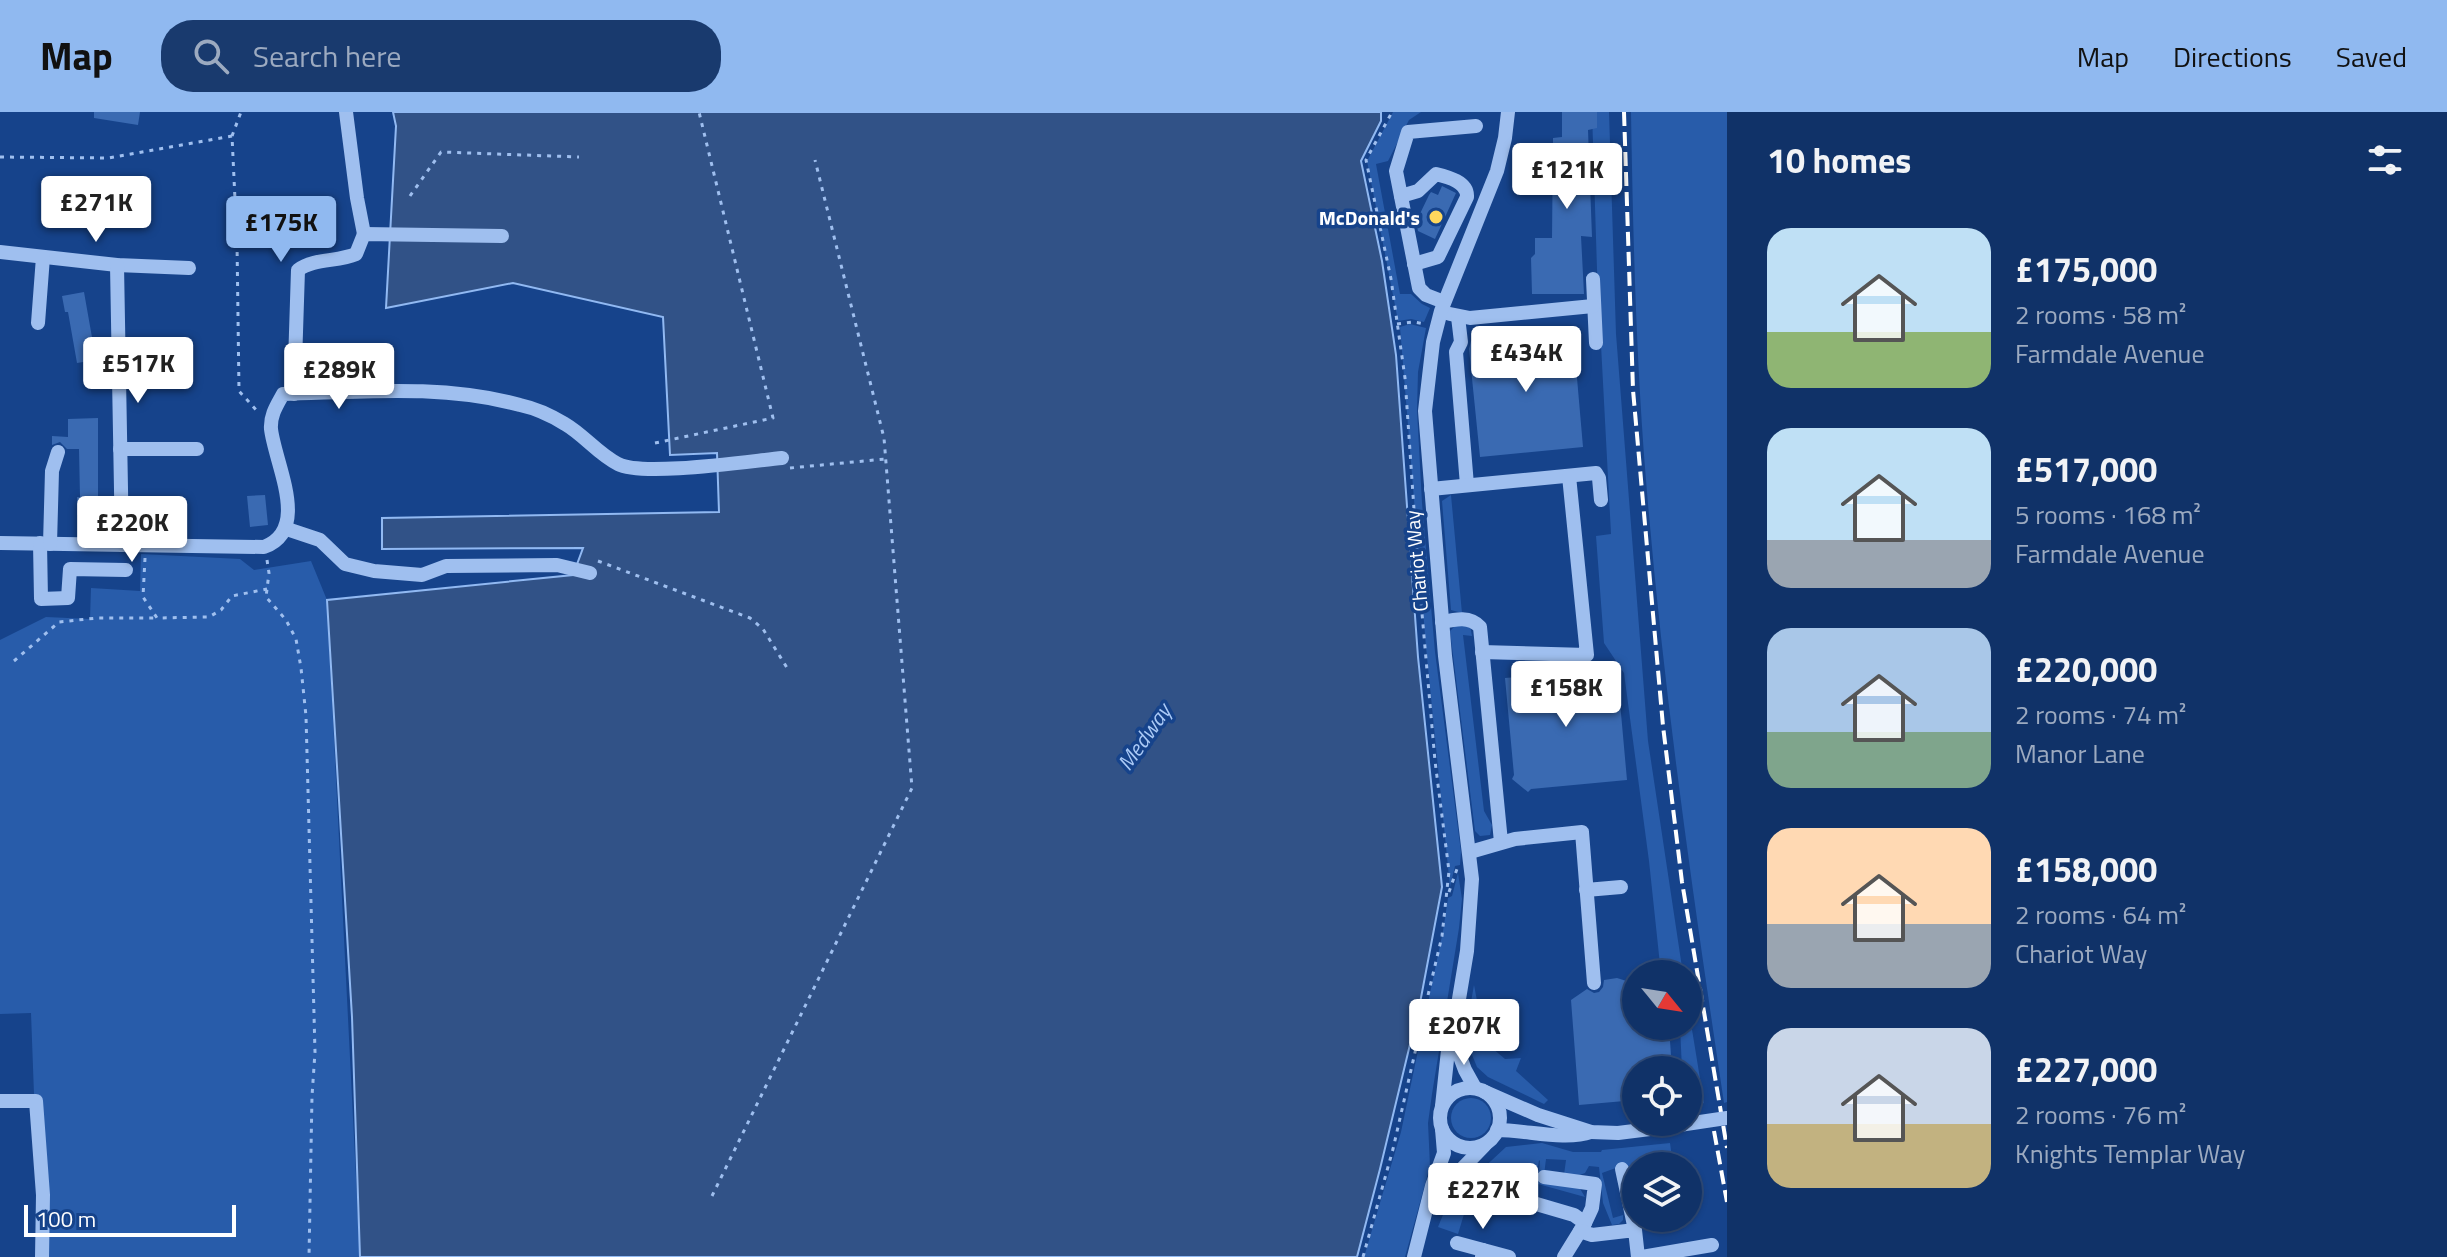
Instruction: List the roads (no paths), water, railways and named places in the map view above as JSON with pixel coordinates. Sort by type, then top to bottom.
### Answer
[{"type":"street","points":[[294,394],[298,270],[306,265],[343,260],[356,254],[364,234],[346,112]]},
{"type":"street","name":"Chariot Way","points":[[1456,1017],[1471,908],[1470,852],[1442,622],[1425,411],[1427,383],[1442,306],[1497,171],[1508,112]]},
{"type":"street","points":[[1476,126],[1408,132],[1396,171],[1419,288],[1458,317],[1593,306]]},
{"type":"street","points":[[1401,196],[1418,191],[1436,174],[1464,185],[1468,191],[1438,257],[1414,264]]},
{"type":"street","points":[[364,234],[502,236]]},
{"type":"street","points":[[0,252],[117,265],[189,268]]},
{"type":"street","points":[[38,323],[43,257]]},
{"type":"street","points":[[117,265],[122,545]]},
{"type":"street","points":[[1593,279],[1596,343]]},
{"type":"street","points":[[1458,317],[1461,342],[1456,352],[1467,485]]},
{"type":"street","points":[[0,543],[264,547],[274,544],[287,529],[285,484],[271,427],[273,412],[283,394],[401,390],[465,394],[522,405],[565,424],[621,466],[660,469],[782,458]]},
{"type":"street","points":[[120,449],[197,449]]},
{"type":"street","points":[[58,452],[52,471],[41,599],[68,598],[70,569],[126,570]]},
{"type":"street","points":[[1431,489],[1596,473],[1601,500]]},
{"type":"street","points":[[1482,652],[1587,655],[1569,476]]},
{"type":"street","points":[[287,529],[320,540],[345,564],[374,571],[422,575],[446,566],[588,566]]},
{"type":"street","points":[[1442,622],[1474,620],[1480,627],[1501,842]]},
{"type":"street","points":[[1470,852],[1536,835],[1582,832],[1594,983]]},
{"type":"street","points":[[1586,890],[1621,887]]},
{"type":"street","points":[[1427,1209],[1494,1135],[1499,1113],[1492,1098],[1480,1090],[1465,1070],[1456,1046],[1456,1017]]},
{"type":"street","points":[[1414,1257],[1444,1153],[1441,1117],[1449,1033],[1456,1017]]},
{"type":"street","points":[[1591,1132],[1576,1137],[1525,1130],[1494,1135],[1476,1147],[1461,1146],[1448,1138],[1441,1117],[1454,1093],[1480,1090],[1538,1115],[1591,1132],[1618,1133],[1727,1118]]},
{"type":"street","points":[[0,1101],[36,1101],[43,1195],[42,1257]]},
{"type":"street","points":[[1544,1177],[1595,1184],[1592,1208],[1564,1257]]},
{"type":"street","points":[[1492,1191],[1575,1215],[1582,1227],[1592,1235],[1622,1232]]},
{"type":"street","points":[[1635,1232],[1640,1257],[1712,1245]]},
{"type":"street","points":[[1457,1243],[1482,1254],[1509,1257]]},
{"type":"water","name":"Medway","points":[[393,112],[1381,112],[1381,121],[1361,161],[1382,261],[1396,355],[1418,657],[1442,887],[1420,1003],[1357,1257],[360,1257],[352,1017],[327,600],[573,575],[583,548],[382,549],[382,518],[719,512],[717,453],[670,455],[663,317],[513,283],[386,308],[396,126]]},
{"type":"railway","points":[[1624,112],[1633,390],[1663,726],[1682,882],[1727,1148]]},
{"type":"railway","points":[[1714,1131],[1727,1202]]},
{"type":"place","name":"McDonald's","points":[[1436,217]]}]
